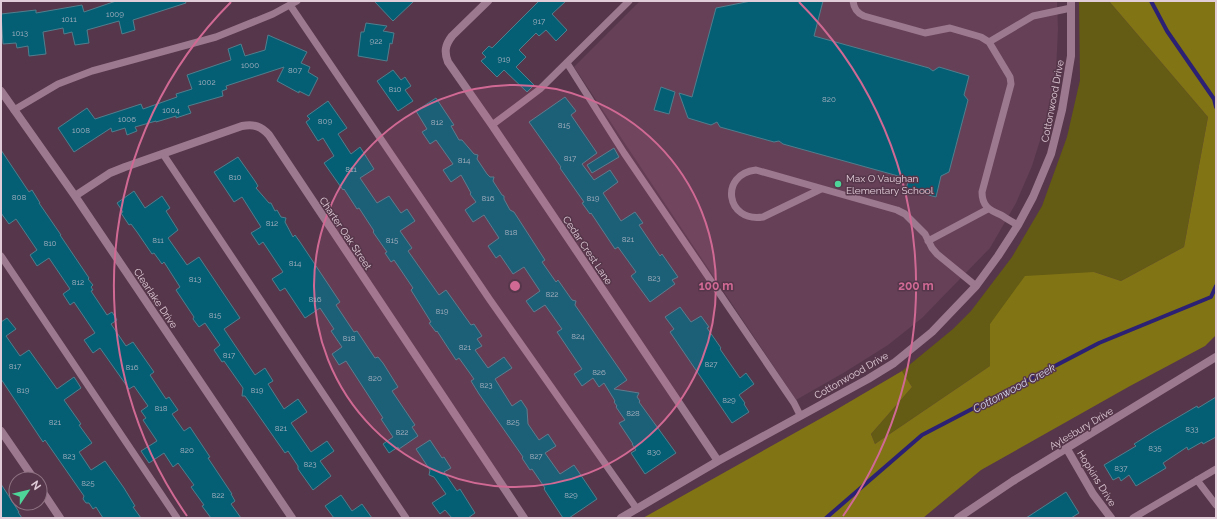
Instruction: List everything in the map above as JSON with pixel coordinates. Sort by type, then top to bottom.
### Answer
[{"type":"street","name":"Cedar Crest Lane","points":[[488,1],[448,41],[445,48],[448,62],[718,461]]},
{"type":"street","name":"Cottonwood Drive","points":[[621,518],[718,461],[868,379],[894,362],[932,332],[976,286],[1018,225],[1033,197],[1051,154],[1062,110],[1071,56],[1071,4]]},
{"type":"street","name":"Clearlake Drive","points":[[1,91],[75,196],[292,518]]},
{"type":"street","name":"Charter Oak Street","points":[[75,196],[110,173],[163,154],[242,126],[250,125],[264,129],[269,134],[524,518]]},
{"type":"street","name":"Aylesbury Drive","points":[[958,518],[1013,481],[1216,357]]},
{"type":"street","points":[[1,431],[28,471]]},
{"type":"street","name":"Hopkins Drive","points":[[1066,449],[1093,494],[1111,518]]},
{"type":"street","points":[[48,500],[60,518]]},
{"type":"lane","points":[[492,125],[540,89],[629,1]]},
{"type":"lane","points":[[853,1],[856,11],[864,16],[925,33],[950,28],[981,37],[989,42],[1010,77],[1011,84],[982,192],[982,198],[988,209],[1018,225]]},
{"type":"lane","points":[[14,110],[58,84],[92,71],[216,37],[272,14],[294,3],[490,300],[637,509]]},
{"type":"lane","points":[[989,42],[1034,16],[1071,4]]},
{"type":"lane","points":[[568,63],[624,153],[794,403],[800,415]]},
{"type":"lane","points":[[163,154],[406,518]]},
{"type":"lane","points":[[821,189],[756,218],[741,214],[732,201],[731,194],[736,179],[742,174],[756,170],[897,210],[904,214],[925,234],[937,254],[976,286]]},
{"type":"lane","points":[[928,241],[988,209]]},
{"type":"lane","points":[[1,256],[177,518]]},
{"type":"lane","points":[[1133,518],[1216,469]]},
{"type":"lane","points":[[1197,480],[1216,505]]},
{"type":"shaded area","name":"Max O Vaughan Elementary School","points":[[640,1],[1057,1],[1058,29],[1056,72],[1047,118],[1032,166],[1016,203],[990,248],[922,318],[888,345],[796,400],[574,67]]},
{"type":"shaded area","points":[[1079,1],[1109,1],[1208,117],[1184,247],[1121,281],[1094,272],[990,324],[990,366],[875,444],[871,434],[912,387],[902,371],[953,329],[971,311],[1012,257],[1042,206],[1067,137],[1080,80]]},
{"type":"shaded area","points":[[1109,1],[1216,1],[1216,335],[1205,346],[1130,386],[981,470],[923,518],[643,518],[834,411],[902,371],[912,387],[871,434],[875,444],[990,366],[990,324],[1025,276],[1094,272],[1121,281],[1184,247],[1208,117]]},
{"type":"building","points":[[116,1],[185,1],[186,3],[133,20],[135,30],[122,34],[119,21],[87,30],[89,43],[75,45],[72,32],[64,34],[63,28],[43,32],[46,54],[29,56],[28,46],[17,48],[16,43],[3,44],[1,14],[36,10],[36,13],[82,5],[84,12]]},
{"type":"building","points":[[374,1],[414,1],[393,21]]},
{"type":"building","points":[[539,1],[566,1],[552,14],[567,30],[556,41],[546,30],[539,36],[536,33],[519,50],[526,57],[516,67],[534,85],[527,92],[504,70],[497,77],[481,61],[486,57],[482,53],[489,46],[492,48]]},
{"type":"building","points":[[751,1],[823,1],[814,36],[929,68],[933,71],[939,67],[969,76],[964,95],[968,100],[949,172],[941,176],[936,197],[906,189],[909,179],[783,144],[779,141],[774,142],[720,127],[717,122],[711,125],[688,118],[679,93],[692,97],[716,8]]},
{"type":"building","points":[[366,23],[387,26],[383,31],[394,33],[392,44],[390,43],[387,61],[358,56],[361,32],[364,32]]},
{"type":"building","points":[[268,35],[307,52],[301,63],[310,67],[308,72],[318,78],[309,96],[299,91],[299,93],[277,81],[284,67],[226,86],[227,89],[222,91],[223,96],[188,106],[191,113],[176,118],[176,116],[135,127],[137,131],[127,135],[125,128],[112,132],[111,128],[74,152],[58,128],[87,108],[95,119],[141,104],[143,109],[177,97],[176,94],[192,89],[187,75],[231,60],[228,49],[241,44],[245,56],[265,50]]},
{"type":"building","points":[[393,70],[401,80],[405,77],[411,86],[405,90],[413,101],[398,111],[377,81]]},
{"type":"building","points":[[661,87],[675,92],[669,114],[654,110]]},
{"type":"building","points":[[565,97],[576,111],[571,115],[597,153],[582,164],[594,180],[610,170],[618,182],[603,193],[621,221],[635,212],[643,223],[639,225],[660,256],[662,254],[678,277],[672,280],[675,284],[650,302],[631,276],[636,272],[618,247],[615,249],[591,213],[590,214],[582,203],[584,202],[529,122]]},
{"type":"building","points":[[436,98],[454,125],[451,126],[459,140],[462,140],[474,154],[478,155],[477,159],[487,174],[490,177],[494,177],[493,181],[504,196],[510,210],[514,212],[545,260],[542,262],[556,282],[558,280],[572,300],[576,301],[575,305],[627,380],[614,389],[639,393],[637,397],[640,401],[639,402],[676,453],[645,474],[631,453],[636,450],[619,423],[625,420],[616,407],[615,401],[604,383],[599,387],[593,378],[582,386],[574,374],[582,369],[557,332],[562,329],[545,305],[534,312],[526,301],[540,291],[524,267],[513,274],[500,255],[496,258],[488,246],[499,238],[484,215],[473,222],[465,210],[476,202],[470,194],[471,193],[461,175],[451,182],[443,170],[453,164],[436,140],[430,144],[422,132],[427,129],[416,111]]},
{"type":"building","points":[[328,101],[347,128],[338,134],[351,154],[360,147],[374,169],[360,178],[377,203],[389,196],[401,213],[407,209],[415,221],[400,231],[412,248],[408,251],[439,295],[446,290],[471,325],[474,324],[482,336],[477,339],[482,346],[475,350],[488,368],[504,357],[512,368],[495,379],[512,406],[521,400],[527,409],[528,424],[539,440],[548,434],[556,446],[545,453],[560,474],[574,465],[597,499],[569,518],[563,518],[544,489],[545,488],[532,469],[530,470],[522,458],[523,457],[479,394],[471,381],[474,379],[459,358],[456,360],[437,331],[436,332],[429,323],[431,322],[411,290],[413,288],[394,260],[391,262],[385,253],[387,252],[359,208],[357,209],[324,163],[334,156],[323,138],[318,141],[306,122],[310,119],[307,116]]},
{"type":"building","points":[[614,148],[619,157],[592,173],[587,165]]},
{"type":"building","points":[[1,150],[29,192],[32,190],[89,278],[88,279],[93,285],[91,287],[93,290],[91,291],[107,315],[112,312],[117,320],[111,324],[126,346],[133,342],[154,372],[150,375],[166,399],[169,397],[178,410],[172,414],[184,431],[190,427],[210,457],[208,458],[232,494],[235,501],[231,504],[241,518],[211,518],[191,487],[194,485],[178,463],[173,467],[164,453],[149,463],[141,451],[157,441],[143,420],[146,418],[141,411],[148,406],[134,386],[129,389],[100,348],[93,353],[84,340],[95,333],[74,302],[70,305],[63,294],[70,289],[49,258],[37,266],[30,255],[37,250],[16,219],[9,224],[1,213]]},
{"type":"building","points":[[238,157],[258,186],[256,188],[269,203],[271,203],[275,211],[277,210],[281,217],[286,218],[285,222],[293,237],[295,235],[340,302],[336,305],[354,332],[357,331],[375,358],[378,357],[383,363],[398,387],[392,391],[415,425],[412,427],[418,436],[399,449],[398,447],[389,453],[383,444],[393,437],[381,419],[383,418],[346,361],[339,365],[332,354],[342,347],[331,331],[334,329],[320,308],[305,318],[285,288],[280,291],[272,279],[283,272],[263,242],[259,245],[251,233],[261,227],[242,197],[234,202],[214,172]]},
{"type":"building","points":[[134,191],[145,208],[162,196],[170,208],[166,211],[178,230],[168,238],[187,265],[199,257],[240,318],[224,329],[255,375],[265,368],[273,381],[268,384],[284,409],[298,399],[307,412],[291,423],[311,452],[327,441],[334,451],[320,461],[331,476],[313,490],[298,469],[298,466],[288,451],[285,453],[245,396],[242,396],[243,388],[224,361],[222,362],[214,350],[220,345],[205,323],[199,327],[193,319],[194,317],[176,290],[180,287],[164,262],[162,264],[154,253],[152,254],[131,224],[129,225],[121,213],[123,212],[117,203]]},
{"type":"building","points":[[680,307],[691,322],[701,316],[709,327],[707,328],[721,348],[720,349],[740,378],[746,373],[754,384],[739,395],[749,412],[732,423],[670,332],[674,329],[665,317]]},
{"type":"building","points":[[7,318],[16,329],[6,336],[20,356],[29,350],[57,389],[74,377],[81,388],[64,400],[92,443],[79,452],[91,470],[105,461],[124,488],[135,506],[133,507],[141,518],[103,518],[96,507],[93,509],[89,503],[86,503],[83,499],[84,496],[45,440],[43,442],[1,379],[1,322]]},
{"type":"building","points":[[1216,397],[1216,437],[1203,444],[1202,442],[1188,450],[1187,447],[1163,463],[1166,468],[1136,486],[1129,475],[1121,481],[1119,477],[1113,480],[1104,465],[1136,446],[1134,444],[1153,432],[1197,406],[1198,408]]},
{"type":"building","points":[[430,440],[451,468],[444,472],[457,491],[460,489],[475,513],[468,518],[452,518],[445,510],[440,514],[432,503],[446,494],[434,477],[429,475],[430,470],[416,449]]},
{"type":"building","points":[[1,484],[8,495],[8,511],[18,511],[22,518],[1,518]]},
{"type":"building","points":[[1066,492],[1079,513],[1071,518],[1026,518]]},
{"type":"building","points":[[341,495],[352,511],[362,504],[372,518],[334,518],[325,506]]},
{"type":"waterway","name":"Cottonwood Creek","points":[[1151,1],[1167,31],[1214,99],[1216,107]]},
{"type":"waterway","name":"Cottonwood Creek","points":[[826,518],[922,435],[1099,343],[1211,297],[1216,286]]},
{"type":"place","name":"Max O Vaughan Elementary School","points":[[838,184]]}]
